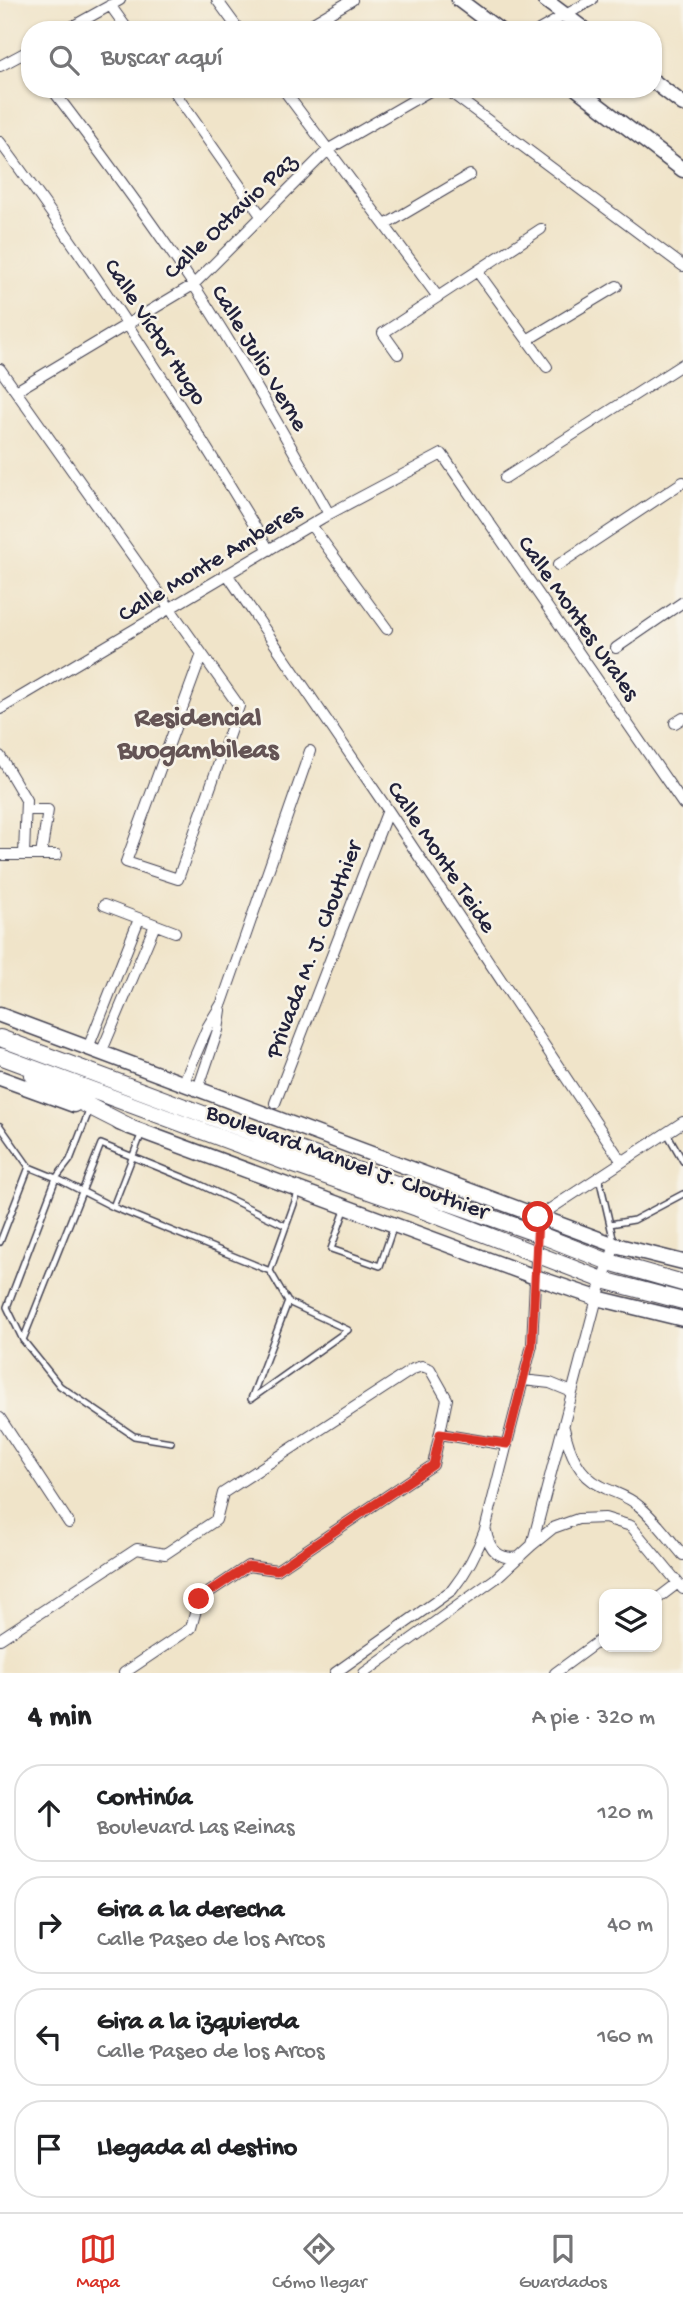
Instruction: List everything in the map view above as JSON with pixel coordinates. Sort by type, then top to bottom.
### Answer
[{"type":"main road","name":"Boulevard Manuel J. Clouthier","points":[[0,1038],[609,1262],[683,1283]]},
{"type":"main road","name":"Boulevard Manuel J. Clouthier","points":[[4,1057],[417,1208],[603,1280],[683,1301]]},
{"type":"main road","points":[[4,1057],[59,1091],[135,1129]]},
{"type":"street","points":[[217,0],[232,21]]},
{"type":"street","points":[[316,21],[352,0]]},
{"type":"street","points":[[459,0],[487,21]]},
{"type":"street","points":[[545,0],[573,21]]},
{"type":"street","points":[[555,21],[592,0]]},
{"type":"street","points":[[82,21],[115,3],[124,21]]},
{"type":"street","points":[[0,66],[21,57]]},
{"type":"street","points":[[662,88],[683,104]]},
{"type":"street","name":"Calle Julio Verne","points":[[59,98],[112,167],[193,285],[264,398],[329,514]]},
{"type":"street","points":[[178,98],[262,216]]},
{"type":"street","points":[[291,98],[439,297]]},
{"type":"street","name":"Calle Octavio Paz","points":[[16,391],[193,285],[328,149],[417,98]]},
{"type":"street","points":[[458,98],[683,266]]},
{"type":"street","points":[[589,98],[683,170]]},
{"type":"street","name":"Calle Víctor Hugo","points":[[0,142],[128,324],[201,436],[269,550]]},
{"type":"street","points":[[385,225],[470,175]]},
{"type":"street","points":[[398,354],[383,333],[541,229]]},
{"type":"street","points":[[477,271],[547,366]]},
{"type":"street","points":[[527,340],[617,286]]},
{"type":"street","points":[[505,478],[683,364]]},
{"type":"street","points":[[0,369],[239,706],[178,879],[127,862],[202,654]]},
{"type":"street","name":"Calle Monte Amberes","points":[[0,709],[329,514],[442,454]]},
{"type":"street","name":"Calle Montes Urales","points":[[442,454],[683,804]]},
{"type":"street","points":[[558,565],[683,482]]},
{"type":"street","points":[[311,525],[387,629]]},
{"type":"street","name":"Calle Monte Teide","points":[[227,574],[622,1162]]},
{"type":"street","points":[[616,648],[683,602]]},
{"type":"street","points":[[198,1089],[218,1030],[222,1003],[310,751]]},
{"type":"street","points":[[0,756],[26,800],[24,855]]},
{"type":"street","points":[[26,810],[48,810],[41,855]]},
{"type":"street","name":"Privada M. J. Clouthier","points":[[275,1103],[388,810]]},
{"type":"street","points":[[0,855],[57,855]]},
{"type":"street","points":[[104,905],[175,932]]},
{"type":"street","points":[[95,1051],[139,919]]},
{"type":"street","points":[[95,1051],[155,925]]},
{"type":"street","points":[[183,1084],[208,1026],[222,1003]]},
{"type":"street","points":[[0,1015],[615,1245],[683,1262]]},
{"type":"street","points":[[0,1077],[536,1277],[597,1298],[683,1319]]},
{"type":"street","points":[[538,1217],[683,1122]]},
{"type":"street","points":[[335,1673],[452,1590],[478,1552],[532,1345],[538,1217]]},
{"type":"street","points":[[532,1545],[597,1298],[615,1245]]},
{"type":"street","points":[[0,1639],[137,1549],[165,1554],[216,1520],[223,1493],[413,1369],[422,1366],[430,1369],[447,1399],[433,1465],[277,1570],[248,1566],[199,1599],[191,1628],[124,1673]]},
{"type":"street","points":[[523,1380],[550,1383],[572,1392]]},
{"type":"street","points":[[0,1418],[69,1523]]},
{"type":"street","points":[[563,1425],[568,1449],[580,1469],[598,1485],[638,1504],[683,1555]]},
{"type":"street","points":[[440,1434],[507,1444]]},
{"type":"street","points":[[364,1673],[495,1578],[553,1528],[578,1519],[605,1518],[631,1526],[681,1586],[662,1596]]},
{"type":"street","points":[[485,1530],[488,1543],[496,1553],[512,1559],[520,1557]]},
{"type":"street","points":[[555,1673],[599,1641]]},
{"type":"lane","points":[[89,1111],[69,1160],[56,1178],[7,1307],[23,1340],[60,1386],[134,1436],[171,1443]]},
{"type":"lane","points":[[0,1126],[29,1167],[113,1207],[270,1271],[288,1302],[348,1330],[251,1399],[288,1302]]},
{"type":"lane","points":[[113,1207],[133,1156],[135,1129]]},
{"type":"lane","points":[[667,1133],[683,1161]]},
{"type":"lane","points":[[23,1340],[101,1144],[197,1182],[286,1226]]},
{"type":"lane","points":[[0,1242],[29,1167]]},
{"type":"lane","points":[[599,1177],[615,1245]]},
{"type":"lane","points":[[270,1271],[299,1190]]},
{"type":"lane","points":[[610,1224],[634,1220],[683,1194]]},
{"type":"lane","points":[[346,1207],[331,1249],[380,1266],[394,1225]]},
{"type":"district","name":"Residencial Buogambileas","points":[[198,731]]},
{"type":"route","points":[[199,1599],[248,1566],[277,1570],[433,1465],[440,1434],[507,1444],[532,1345],[538,1217]]}]
